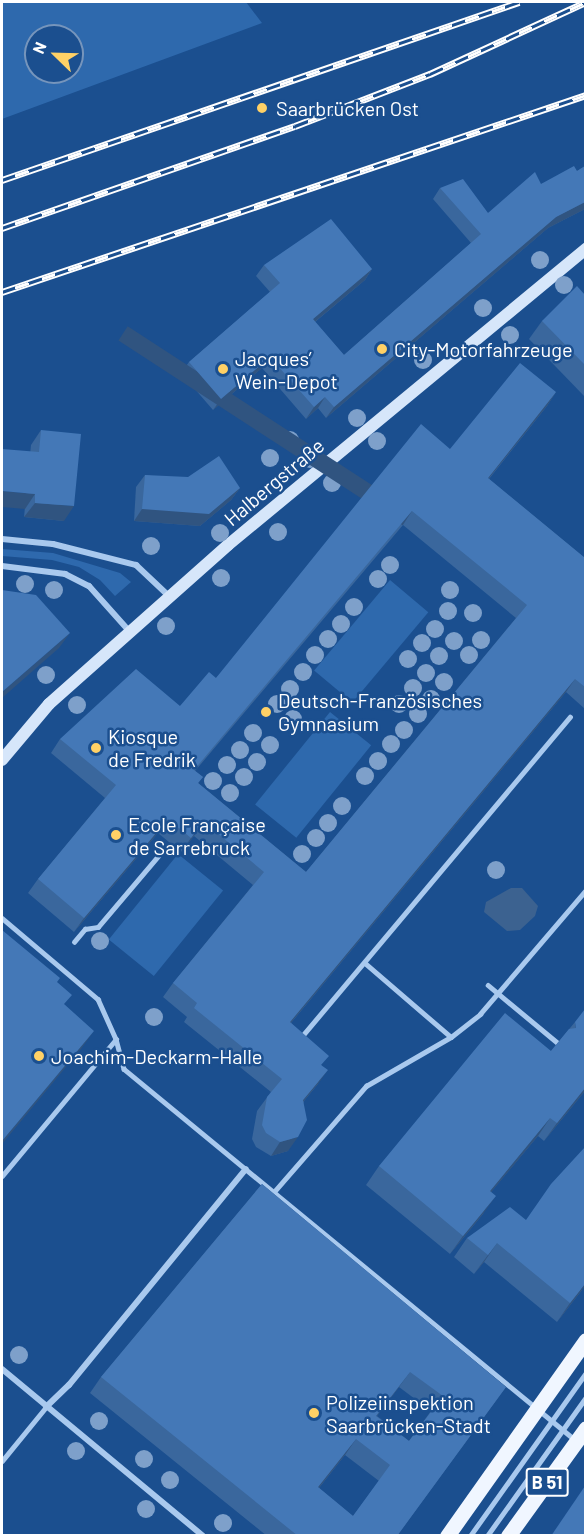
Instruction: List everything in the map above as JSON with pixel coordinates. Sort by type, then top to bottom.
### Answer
[{"type":"main road","name":"B 51","points":[[447,1536],[585,1340]]},
{"type":"main road","name":"B 51","points":[[508,1536],[581,1435]]},
{"type":"street","name":"Halbergstraße","points":[[2,760],[49,704],[130,632],[585,249]]},
{"type":"street","points":[[2,539],[53,544],[136,565],[170,597]]},
{"type":"street","points":[[2,566],[65,573],[89,586],[130,632]]},
{"type":"street","points":[[46,1407],[69,1385],[246,1169]]},
{"type":"street","points":[[2,1369],[203,1536]]},
{"type":"lane","points":[[303,1035],[570,717]]},
{"type":"lane","points":[[74,942],[85,929],[98,927],[165,848]]},
{"type":"lane","points":[[273,1193],[366,1086],[451,1038],[500,995],[584,894]]},
{"type":"lane","points":[[2,918],[98,999],[116,1039],[124,1069],[536,1411],[562,1430],[581,1435]]},
{"type":"lane","points":[[364,963],[451,1038]]},
{"type":"lane","points":[[488,985],[559,1044]]},
{"type":"lane","points":[[2,1176],[116,1039]]},
{"type":"lane","points":[[470,1536],[585,1373]]},
{"type":"lane","points":[[487,1536],[585,1397]]},
{"type":"lane","points":[[2,1461],[46,1407]]},
{"type":"shaded area","points":[[2,2],[246,2],[262,23],[2,119]]},
{"type":"shaded area","points":[[2,549],[53,553],[120,573],[131,582],[115,596],[100,580],[79,567],[52,560],[2,556]]},
{"type":"shaded area","points":[[390,580],[428,612],[352,703],[314,670]]},
{"type":"shaded area","points":[[330,712],[371,745],[296,838],[255,804]]},
{"type":"shaded area","points":[[178,854],[223,891],[154,976],[109,939]]},
{"type":"shaded area","points":[[511,888],[522,888],[538,906],[535,916],[520,930],[507,931],[484,912],[486,902]]},
{"type":"building","points":[[574,166],[577,171],[585,166],[585,202],[556,217],[334,407],[325,397],[314,407],[270,357],[221,399],[189,362],[280,283],[264,265],[331,219],[372,269],[313,319],[344,355],[481,234],[440,188],[463,179],[488,213],[535,172],[541,184]]},
{"type":"building","points":[[577,286],[585,295],[585,365],[542,321]]},
{"type":"building","points":[[520,363],[556,392],[488,478],[585,558],[585,687],[575,679],[290,1022],[329,1056],[321,1065],[328,1070],[303,1100],[307,1120],[298,1137],[280,1142],[266,1133],[262,1125],[267,1097],[282,1079],[194,1008],[197,1003],[173,983],[264,872],[204,822],[191,838],[168,819],[84,918],[38,879],[116,785],[60,739],[136,669],[180,706],[209,672],[216,678],[421,424],[450,449]],"holes":[[[412,511],[527,605],[306,872],[198,783],[203,777],[194,770]]]},
{"type":"building","points":[[41,430],[81,434],[74,506],[35,503],[35,494],[2,491],[2,449],[39,452]]},
{"type":"building","points":[[219,456],[240,488],[209,514],[142,509],[145,475],[188,477]]},
{"type":"building","points":[[2,590],[36,595],[70,633],[2,692]]},
{"type":"building","name":"Joachim-Deckarm-Halle","points":[[2,930],[60,978],[57,982],[72,995],[64,1004],[94,1031],[2,1141]]},
{"type":"building","points":[[585,1009],[585,1088],[557,1123],[550,1118],[490,1191],[496,1196],[463,1236],[379,1166],[505,1013],[551,1051],[569,1029],[576,1028],[575,1022]]},
{"type":"building","points":[[585,1147],[585,1284],[570,1303],[497,1243],[488,1255],[467,1238],[510,1207],[526,1220],[551,1184]]},
{"type":"building","points":[[262,1184],[506,1387],[397,1536],[298,1536],[101,1377]],"holes":[[[410,1372],[443,1396],[409,1441],[376,1416]],[[356,1439],[390,1465],[353,1516],[318,1487]]]},
{"type":"building","points":[[585,1486],[585,1536],[551,1536]]},
{"type":"railway","points":[[2,180],[519,2]]},
{"type":"railway","points":[[2,228],[295,126],[430,74],[586,2]]},
{"type":"railway","points":[[2,292],[586,95]]},
{"type":"place","name":"Saarbrücken Ost","points":[[262,108]]},
{"type":"place","name":"City-Motorfahrzeuge","points":[[382,349]]},
{"type":"place","name":"Jacques’ Wein-Depot","points":[[223,369]]},
{"type":"place","name":"Deutsch-Französisches Gymnasium","points":[[266,712]]},
{"type":"place","name":"Kiosque de Fredrik","points":[[96,748]]},
{"type":"place","name":"Ecole Française de Sarrebruck","points":[[116,835]]},
{"type":"place","name":"Joachim-Deckarm-Halle","points":[[39,1056]]},
{"type":"place","name":"Polizeiinspektion Saarbrücken-Stadt","points":[[314,1413]]}]
